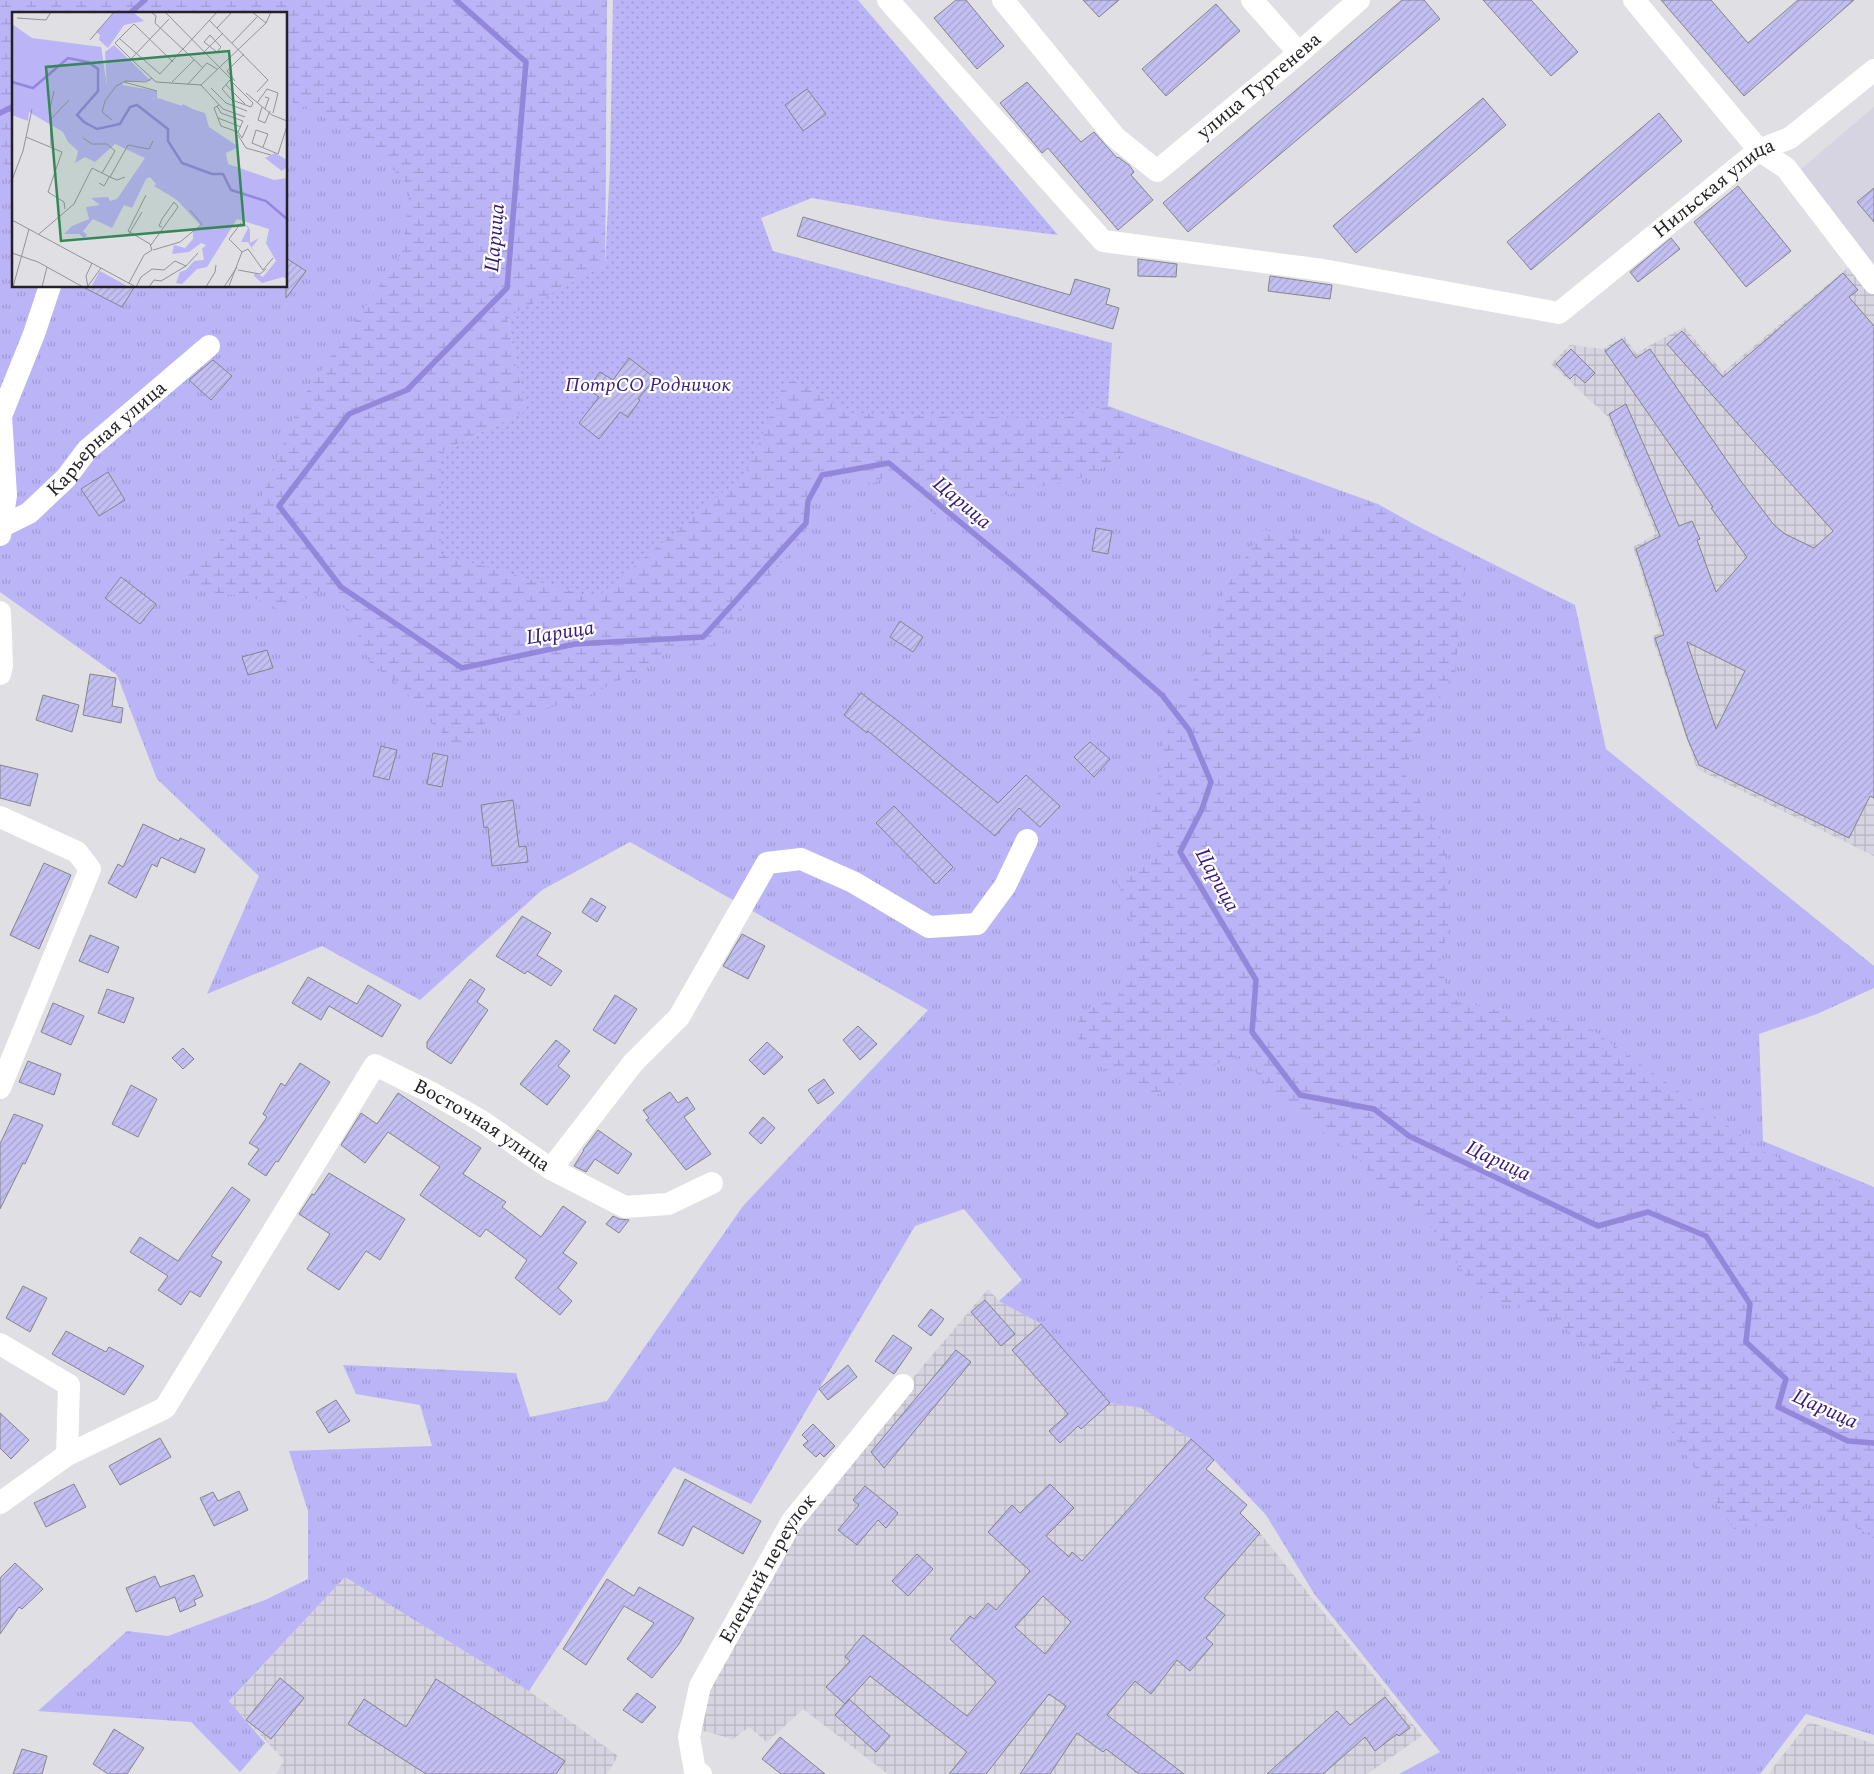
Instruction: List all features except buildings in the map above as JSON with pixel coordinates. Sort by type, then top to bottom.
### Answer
[{"type":"street","name":"Нильская улица","points":[[888,0],[1103,241],[1323,270],[1559,313],[1759,150],[1790,138],[1874,70]]},
{"type":"street","name":"улица Тургенева","points":[[1003,0],[1115,137],[1157,171],[1298,54],[1359,0]]},
{"type":"street","points":[[1252,0],[1298,54]]},
{"type":"street","points":[[1634,0],[1759,150],[1786,168],[1874,283]]},
{"type":"street","name":"Карьерная улица","points":[[1,531],[6,495],[1,416],[34,334],[49,288]]},
{"type":"street","name":"Карьерная улица","points":[[1,531],[29,513],[66,478],[87,450],[208,346]]},
{"type":"street","points":[[0,612],[2,665],[0,674]]},
{"type":"street","points":[[0,816],[78,852],[90,869],[0,1088]]},
{"type":"street","name":"Восточная улица","points":[[67,1455],[165,1408],[375,1065],[432,1093],[480,1120],[551,1169],[633,1063],[679,1017],[768,863],[801,858],[853,882],[929,927],[977,924],[1005,886],[1026,840]]},
{"type":"street","points":[[551,1169],[625,1206],[668,1204],[712,1183]]},
{"type":"street","points":[[0,1344],[69,1385],[67,1455],[0,1503]]},
{"type":"street","name":"Елецкий переулок","points":[[701,1774],[695,1771],[689,1736],[700,1686],[792,1521],[903,1385]]},
{"type":"shaded area","points":[[1874,107],[1874,265],[1800,170]]},
{"type":"shaded area","points":[[1851,265],[1874,291],[1874,856],[1697,769],[1652,637],[1660,632],[1633,547],[1656,534],[1607,416],[1551,364],[1570,345],[1603,349],[1624,336],[1636,353],[1684,327],[1723,372]]},
{"type":"shaded area","points":[[988,1289],[999,1301],[1041,1324],[1110,1403],[1141,1408],[1191,1439],[1214,1460],[1206,1469],[1247,1505],[1240,1513],[1260,1533],[1422,1736],[1367,1774],[888,1774],[803,1709],[767,1742],[749,1727],[733,1739],[696,1729],[706,1684],[797,1523],[907,1385]]},
{"type":"shaded area","points":[[345,1577],[529,1691],[618,1756],[607,1774],[276,1774],[284,1760],[229,1702]]},
{"type":"shaded area","points":[[1809,1722],[1874,1744],[1874,1774],[1768,1774]]},
{"type":"green space","points":[[0,0],[606,0],[605,265],[507,318],[526,411],[441,452],[787,377],[1057,419],[1108,406],[1361,498],[1575,605],[1606,749],[1874,966],[1874,988],[1817,1014],[1759,1034],[1763,1141],[1874,1187],[1874,1735],[1806,1714],[1760,1774],[1399,1774],[1440,1752],[1315,1595],[1266,1515],[1214,1460],[1191,1439],[1141,1408],[1110,1403],[1041,1324],[999,1301],[1022,1280],[964,1209],[915,1226],[751,1504],[674,1467],[529,1691],[345,1577],[229,1701],[265,1743],[240,1772],[191,1722],[38,1711],[127,1631],[168,1636],[265,1600],[308,1579],[308,1511],[289,1451],[432,1446],[420,1405],[356,1394],[343,1365],[516,1373],[530,1417],[607,1401],[743,1206],[928,1010],[630,842],[542,890],[420,1000],[322,946],[207,994],[259,876],[157,779],[117,675],[0,592]]},
{"type":"green space","points":[[0,0],[607,0],[605,265],[507,318],[526,411],[441,452],[745,474],[787,377],[852,413],[1057,419],[1108,406],[1162,428],[1089,476],[966,504],[938,518],[890,474],[869,485],[858,473],[829,478],[821,482],[810,508],[809,523],[803,537],[712,645],[677,646],[644,668],[584,698],[525,714],[489,717],[477,736],[454,744],[429,721],[401,686],[370,663],[348,612],[324,589],[283,611],[249,596],[218,594],[182,577],[260,501],[301,400],[402,253],[410,187],[360,135],[288,100],[288,12],[12,12],[12,168],[0,162]]},
{"type":"green space","name":"ПотрСО Родничок","points":[[613,0],[858,0],[1058,235],[945,221],[812,198],[761,218],[773,251],[1112,343],[1108,406],[1057,419],[852,413],[787,377],[745,474],[596,598],[441,554],[441,452],[526,411],[507,317],[605,265],[610,167]]},
{"type":"green space","points":[[1361,498],[1378,504],[1442,540],[1464,564],[1456,670],[1413,746],[1405,774],[1445,846],[1449,921],[1440,964],[1450,999],[1525,1017],[1585,1025],[1766,1153],[1874,1195],[1874,1538],[1809,1501],[1783,1523],[1734,1529],[1646,1393],[1549,1315],[1482,1299],[1425,1218],[1386,1195],[1356,1156],[1293,1111],[1240,1056],[1208,1067],[1152,1098],[1101,1067],[1074,1033],[1082,1011],[1117,998],[1140,942],[1116,879],[1148,865],[1162,836],[1146,825],[1156,803],[1164,739],[1197,673],[1225,589],[1263,530],[1310,537],[1345,532],[1357,524],[1366,510]]},
{"type":"waterway","name":"Царица","points":[[131,12],[145,0]]},
{"type":"waterway","name":"Царица","points":[[456,0],[526,62],[507,288],[407,390],[349,414],[279,506],[341,587],[462,668],[575,644],[703,637],[806,523],[808,501],[822,475],[889,463],[1019,571],[1162,695],[1189,730],[1211,782],[1202,809],[1180,852],[1256,980],[1252,1032],[1300,1095],[1374,1109],[1409,1136],[1598,1226],[1648,1212],[1706,1236],[1750,1304],[1746,1342],[1786,1379],[1778,1407],[1848,1441],[1874,1443]]},
{"type":"waterway","name":"Царица","points":[[0,113],[12,107]]}]
